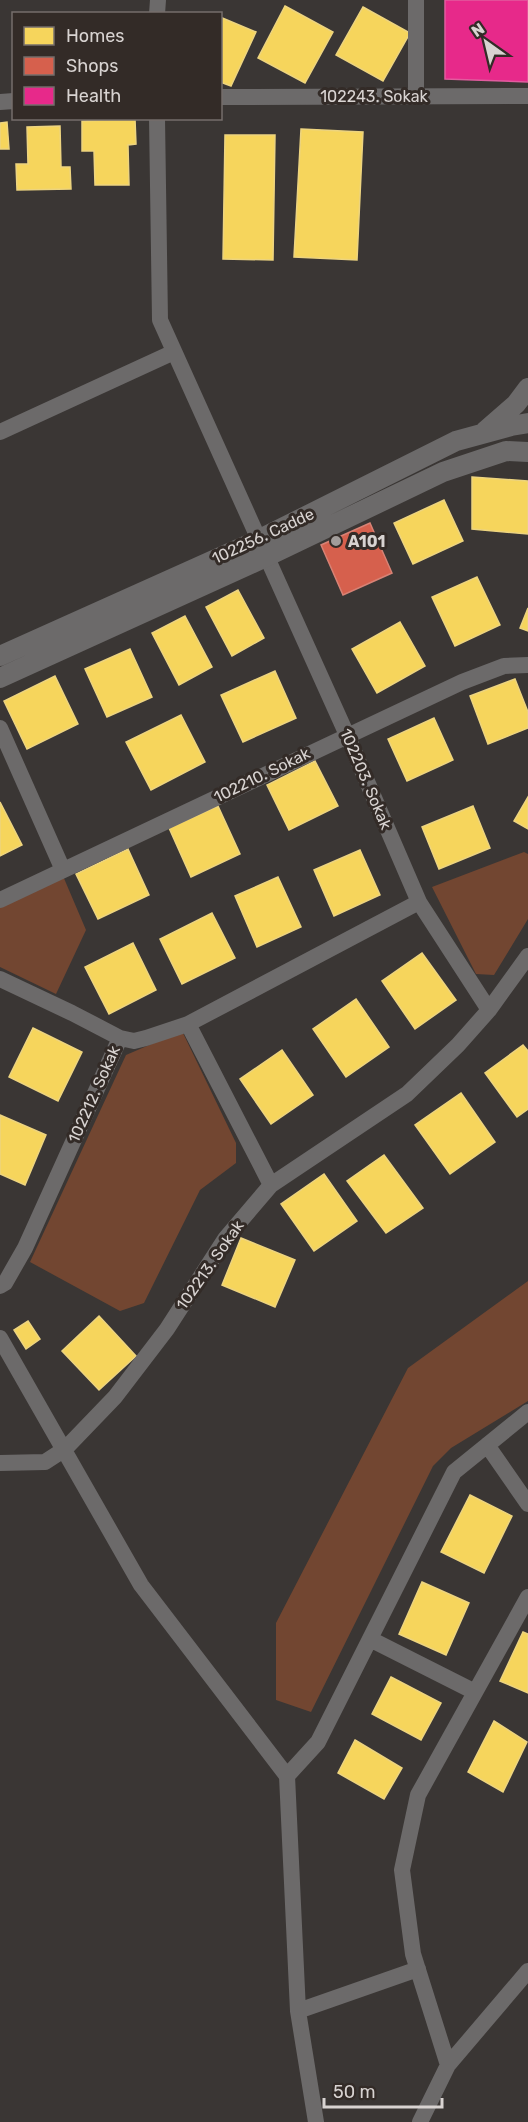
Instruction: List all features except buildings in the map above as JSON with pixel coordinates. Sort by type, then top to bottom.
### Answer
[{"type":"street","points":[[416,0],[416,96]]},
{"type":"street","name":"102243. Sokak","points":[[222,97],[528,96]]},
{"type":"street","name":"102203. Sokak","points":[[157,120],[160,320],[348,735],[419,902],[489,1010]]},
{"type":"street","points":[[0,432],[174,352]]},
{"type":"street","points":[[482,434],[516,404],[528,388]]},
{"type":"street","name":"102256. Cadde","points":[[0,678],[262,548],[456,441],[528,423]]},
{"type":"street","name":"102256. Cadde","points":[[0,656],[443,472],[506,451],[527,447]]},
{"type":"street","name":"102210. Sokak","points":[[0,900],[462,682],[504,666],[528,665]]},
{"type":"street","points":[[0,728],[63,870]]},
{"type":"street","name":"102212. Sokak","points":[[0,1286],[5,1283],[25,1248],[120,1038],[134,1041],[188,1024],[419,902]]},
{"type":"street","name":"102213. Sokak","points":[[0,1463],[45,1462],[65,1449],[115,1397],[167,1329],[225,1239],[271,1185],[407,1094],[458,1045],[489,1010],[528,956]]},
{"type":"street","points":[[0,979],[120,1038]]},
{"type":"street","points":[[188,1024],[271,1185]]},
{"type":"street","points":[[0,1338],[141,1585],[287,1776],[298,2011],[316,2122]]},
{"type":"street","points":[[287,1776],[318,1742],[454,1472],[528,1412]]},
{"type":"street","points":[[487,1445],[528,1504]]},
{"type":"street","points":[[448,2065],[413,1954],[402,1870],[418,1795],[528,1597]]},
{"type":"street","points":[[370,1639],[475,1692]]},
{"type":"street","points":[[298,2011],[418,1969]]},
{"type":"street","points":[[420,2122],[448,2065],[528,1971]]},
{"type":"shaded area","points":[[524,852],[528,854],[528,919],[494,975],[476,974],[432,887]]},
{"type":"shaded area","points":[[63,876],[86,930],[56,994],[0,967],[0,906]]},
{"type":"shaded area","points":[[182,1031],[236,1143],[236,1163],[200,1190],[144,1303],[120,1311],[30,1262],[126,1055]]},
{"type":"shaded area","points":[[528,1281],[528,1401],[451,1448],[433,1466],[311,1712],[276,1700],[276,1623],[408,1368]]},
{"type":"place","name":"A101","points":[[336,541]]}]
